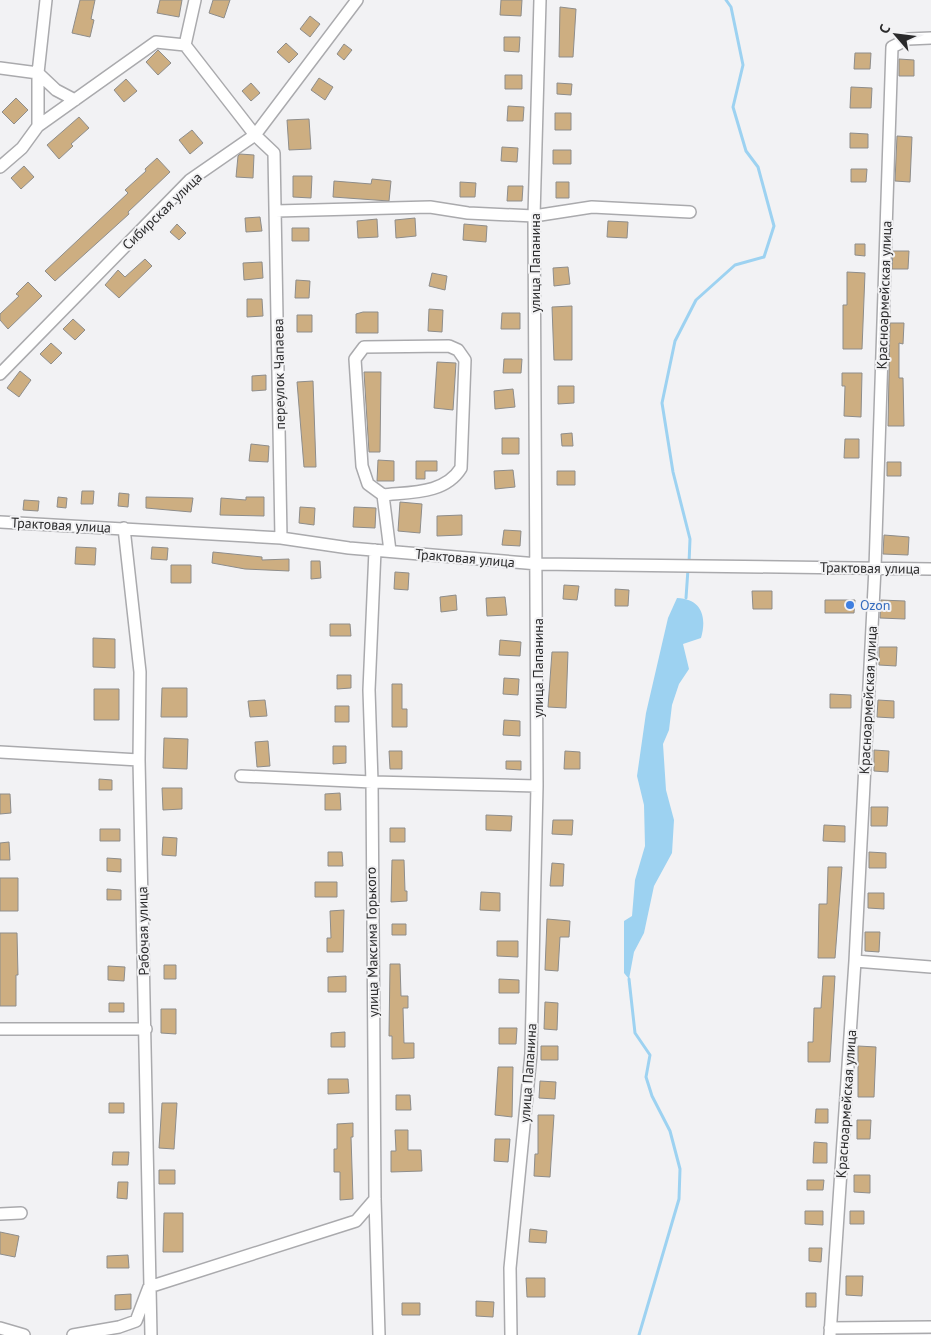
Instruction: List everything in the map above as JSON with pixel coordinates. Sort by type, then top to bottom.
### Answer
[{"type":"street","points":[[38,126],[38,73],[46,0]]},
{"type":"street","points":[[0,167],[22,148],[38,126],[156,42],[185,46],[195,0]]},
{"type":"street","name":"Сибирская улица","points":[[0,374],[190,180],[255,135],[357,0]]},
{"type":"street","name":"улица Папанина","points":[[511,1335],[510,1268],[531,1054],[537,786],[538,564],[534,216],[540,0]]},
{"type":"street","name":"Красноармейская улица","points":[[830,1331],[855,961],[875,568],[892,47],[908,39],[931,38]]},
{"type":"street","name":"переулок Чапаева","points":[[185,46],[255,135],[274,153],[281,538]]},
{"type":"street","points":[[0,68],[38,73],[56,90],[74,100]]},
{"type":"street","points":[[276,211],[430,207],[468,212],[534,216],[592,207],[690,212]]},
{"type":"street","points":[[383,495],[440,488],[454,479],[461,468],[465,360],[458,350],[449,346],[364,346],[355,359],[362,466],[368,484],[383,495],[390,551]]},
{"type":"street","name":"Трактовая улица","points":[[0,522],[281,538],[375,550],[538,564],[931,568]]},
{"type":"street","name":"Рабочая улица","points":[[124,528],[140,672],[139,760],[151,1335]]},
{"type":"street","name":"улица Максима Горького","points":[[375,550],[369,690],[372,782],[375,1199],[379,1335]]},
{"type":"street","points":[[0,752],[139,760]]},
{"type":"street","points":[[241,776],[372,782],[537,786]]},
{"type":"street","points":[[855,961],[931,967]]},
{"type":"street","points":[[0,1029],[146,1029]]},
{"type":"street","points":[[73,1335],[119,1327],[136,1320],[149,1287],[356,1221],[375,1199]]},
{"type":"street","points":[[0,1214],[21,1213]]},
{"type":"street","points":[[830,1331],[931,1327]]},
{"type":"street","points":[[0,1328],[24,1335]]},
{"type":"water","points":[[677,598],[692,602],[701,610],[703,630],[701,638],[683,644],[689,669],[679,684],[672,705],[669,730],[663,744],[666,790],[674,820],[672,853],[654,886],[644,933],[634,952],[629,979],[624,973],[624,921],[632,916],[635,880],[645,846],[644,805],[637,776],[646,713],[668,618]]},
{"type":"building","points":[[80,0],[95,0],[91,19],[94,20],[90,37],[72,33]]},
{"type":"building","points":[[160,0],[182,0],[179,17],[157,13]]},
{"type":"building","points":[[213,0],[230,0],[224,18],[209,13]]},
{"type":"building","points":[[501,0],[522,0],[521,16],[500,15]]},
{"type":"building","points":[[560,7],[576,9],[573,57],[559,57]]},
{"type":"building","points":[[310,16],[320,24],[310,37],[300,29]]},
{"type":"building","points":[[504,37],[520,37],[519,52],[504,51]]},
{"type":"building","points":[[286,43],[298,54],[289,63],[277,52]]},
{"type":"building","points":[[344,44],[352,50],[344,60],[337,54]]},
{"type":"building","points":[[158,50],[171,63],[158,75],[146,62]]},
{"type":"building","points":[[855,53],[871,53],[870,69],[854,69]]},
{"type":"building","points":[[899,59],[914,60],[914,76],[899,76]]},
{"type":"building","points":[[505,75],[522,75],[522,89],[505,89]]},
{"type":"building","points":[[319,78],[333,87],[325,100],[311,90]]},
{"type":"building","points":[[126,79],[137,91],[124,102],[114,90]]},
{"type":"building","points":[[251,83],[260,93],[251,101],[242,91]]},
{"type":"building","points":[[557,83],[572,84],[571,95],[557,94]]},
{"type":"building","points":[[851,87],[872,88],[871,108],[850,108]]},
{"type":"building","points":[[16,98],[28,110],[14,124],[2,112]]},
{"type":"building","points":[[508,106],[524,107],[523,121],[507,121]]},
{"type":"building","points":[[555,113],[571,113],[571,130],[555,130]]},
{"type":"building","points":[[79,117],[89,128],[71,144],[73,146],[59,159],[47,145]]},
{"type":"building","points":[[309,119],[311,149],[289,150],[287,120]]},
{"type":"building","points":[[192,130],[203,143],[190,154],[179,140]]},
{"type":"building","points":[[850,133],[868,134],[868,148],[850,148]]},
{"type":"building","points":[[897,136],[912,137],[910,182],[895,181]]},
{"type":"building","points":[[502,147],[518,148],[517,162],[501,161]]},
{"type":"building","points":[[553,150],[571,150],[571,164],[553,164]]},
{"type":"building","points":[[240,154],[254,155],[253,178],[236,177],[238,156]]},
{"type":"building","points":[[157,158],[170,172],[128,212],[129,214],[55,281],[45,271],[128,193],[125,190]]},
{"type":"building","points":[[24,166],[34,177],[21,189],[11,178]]},
{"type":"building","points":[[851,169],[867,169],[866,182],[851,182]]},
{"type":"building","points":[[293,176],[312,176],[311,198],[293,197]]},
{"type":"building","points":[[372,179],[391,181],[389,201],[333,197],[334,181],[371,184]]},
{"type":"building","points":[[460,182],[476,183],[475,197],[460,197]]},
{"type":"building","points":[[556,182],[569,182],[569,198],[556,198]]},
{"type":"building","points":[[508,186],[523,186],[522,201],[507,201]]},
{"type":"building","points":[[260,217],[262,231],[246,232],[245,218]]},
{"type":"building","points":[[415,218],[416,236],[396,238],[395,220]]},
{"type":"building","points":[[377,219],[378,237],[358,238],[357,221]]},
{"type":"building","points":[[608,221],[628,222],[627,238],[607,237]]},
{"type":"building","points":[[177,224],[186,233],[179,240],[170,232]]},
{"type":"building","points":[[464,224],[487,226],[486,242],[463,240]]},
{"type":"building","points":[[292,228],[309,228],[309,241],[292,241]]},
{"type":"building","points":[[855,244],[865,244],[865,256],[855,255]]},
{"type":"building","points":[[893,251],[909,251],[908,269],[892,269]]},
{"type":"building","points":[[145,259],[152,266],[119,298],[105,285],[118,270],[125,277]]},
{"type":"building","points":[[262,262],[263,278],[244,280],[243,263]]},
{"type":"building","points":[[568,267],[570,284],[554,286],[553,268]]},
{"type":"building","points":[[847,272],[865,273],[862,349],[843,349],[843,305],[847,305]]},
{"type":"building","points":[[432,273],[447,276],[445,290],[429,286]]},
{"type":"building","points":[[296,280],[310,281],[309,298],[295,298]]},
{"type":"building","points":[[28,282],[42,296],[8,329],[0,320],[0,314],[19,296],[16,294]]},
{"type":"building","points":[[247,299],[262,299],[263,316],[247,317]]},
{"type":"building","points":[[572,306],[572,360],[554,360],[552,307]]},
{"type":"building","points":[[429,309],[443,310],[442,332],[428,331]]},
{"type":"building","points":[[378,312],[378,333],[356,333],[356,314]]},
{"type":"building","points":[[502,313],[520,313],[520,329],[501,329]]},
{"type":"building","points":[[297,315],[312,315],[312,332],[297,332]]},
{"type":"building","points":[[73,319],[85,330],[75,340],[63,329]]},
{"type":"building","points":[[890,323],[904,323],[903,344],[899,343],[899,378],[903,378],[904,426],[888,426]]},
{"type":"building","points":[[51,343],[62,353],[51,364],[40,354]]},
{"type":"building","points":[[504,359],[522,359],[521,373],[503,373]]},
{"type":"building","points":[[437,362],[456,363],[453,410],[434,408]]},
{"type":"building","points":[[20,371],[31,380],[19,397],[7,388]]},
{"type":"building","points":[[364,372],[381,372],[380,452],[369,452]]},
{"type":"building","points":[[842,373],[862,373],[861,417],[844,416],[845,386],[842,386]]},
{"type":"building","points":[[266,375],[266,390],[252,391],[252,376]]},
{"type":"building","points":[[313,381],[316,467],[304,467],[297,382]]},
{"type":"building","points":[[558,386],[574,386],[574,403],[558,404]]},
{"type":"building","points":[[513,389],[515,407],[495,409],[494,391]]},
{"type":"building","points":[[572,433],[573,446],[562,446],[561,434]]},
{"type":"building","points":[[502,438],[519,438],[519,454],[502,454]]},
{"type":"building","points":[[845,439],[859,439],[859,458],[844,458]]},
{"type":"building","points":[[251,444],[269,446],[268,462],[249,461]]},
{"type":"building","points":[[378,460],[394,461],[394,481],[377,481]]},
{"type":"building","points":[[416,461],[437,461],[437,471],[425,471],[425,479],[416,479]]},
{"type":"building","points":[[887,462],[901,462],[901,476],[887,476]]},
{"type":"building","points":[[513,470],[515,487],[495,489],[494,471]]},
{"type":"building","points":[[557,471],[575,471],[575,485],[557,485]]},
{"type":"building","points":[[82,491],[94,491],[93,504],[81,504]]},
{"type":"building","points":[[119,493],[129,494],[128,507],[118,506]]},
{"type":"building","points":[[58,497],[67,498],[66,508],[57,507]]},
{"type":"building","points":[[146,497],[193,498],[191,512],[146,508]]},
{"type":"building","points":[[246,497],[264,497],[264,516],[220,515],[221,498],[246,500]]},
{"type":"building","points":[[24,500],[39,501],[38,511],[23,510]]},
{"type":"building","points":[[400,502],[422,504],[420,533],[398,531]]},
{"type":"building","points":[[300,507],[315,508],[314,525],[299,523]]},
{"type":"building","points":[[354,507],[376,508],[375,528],[353,527]]},
{"type":"building","points":[[462,515],[462,535],[437,536],[437,516]]},
{"type":"building","points":[[504,530],[521,531],[520,546],[502,545]]},
{"type":"building","points":[[884,535],[909,537],[908,555],[883,554]]},
{"type":"building","points":[[76,547],[96,548],[95,565],[75,564]]},
{"type":"building","points":[[152,547],[168,548],[167,560],[151,559]]},
{"type":"building","points":[[213,552],[262,557],[262,560],[289,559],[289,571],[245,569],[212,563]]},
{"type":"building","points":[[311,561],[320,561],[321,578],[311,579]]},
{"type":"building","points":[[171,565],[191,565],[191,583],[171,583]]},
{"type":"building","points":[[395,572],[409,573],[408,590],[394,589]]},
{"type":"building","points":[[564,585],[579,586],[577,600],[563,599]]},
{"type":"building","points":[[615,589],[629,590],[628,606],[615,606]]},
{"type":"building","points":[[752,591],[772,591],[772,609],[753,609]]},
{"type":"building","points":[[456,595],[457,610],[441,612],[440,597]]},
{"type":"building","points":[[505,597],[507,615],[487,616],[486,598]]},
{"type":"building","points":[[825,600],[855,600],[854,613],[825,613]]},
{"type":"building","points":[[881,600],[905,601],[905,619],[880,618]]},
{"type":"building","points":[[330,624],[350,624],[351,636],[330,636]]},
{"type":"building","points":[[93,638],[115,639],[115,668],[93,667]]},
{"type":"building","points":[[500,640],[521,642],[520,656],[499,655]]},
{"type":"building","points":[[879,647],[897,647],[896,666],[879,665]]},
{"type":"building","points":[[552,652],[568,652],[566,708],[548,707]]},
{"type":"building","points":[[337,675],[351,675],[351,688],[337,689]]},
{"type":"building","points":[[504,678],[519,679],[518,695],[503,694]]},
{"type":"building","points":[[392,684],[402,684],[402,709],[407,709],[407,727],[392,727]]},
{"type":"building","points":[[162,688],[187,688],[187,717],[161,717]]},
{"type":"building","points":[[94,689],[119,689],[119,720],[94,720]]},
{"type":"building","points":[[830,694],[851,695],[851,708],[830,708]]},
{"type":"building","points":[[265,700],[267,716],[250,717],[248,701]]},
{"type":"building","points":[[878,700],[894,701],[894,718],[877,717]]},
{"type":"building","points":[[335,706],[349,706],[349,722],[335,722]]},
{"type":"building","points":[[504,720],[520,721],[520,736],[503,735]]},
{"type":"building","points":[[164,738],[188,739],[187,769],[163,768]]},
{"type":"building","points":[[268,741],[270,766],[257,767],[255,742]]},
{"type":"building","points":[[333,746],[346,746],[346,763],[333,764]]},
{"type":"building","points":[[874,750],[889,751],[888,772],[874,771]]},
{"type":"building","points":[[389,751],[402,751],[402,769],[390,769]]},
{"type":"building","points":[[565,751],[580,752],[580,769],[564,769]]},
{"type":"building","points":[[506,761],[521,761],[521,770],[506,769]]},
{"type":"building","points":[[99,779],[112,780],[112,790],[99,790]]},
{"type":"building","points":[[162,788],[182,788],[182,809],[163,810]]},
{"type":"building","points":[[340,793],[341,810],[325,810],[325,794]]},
{"type":"building","points":[[0,794],[10,794],[11,813],[0,814]]},
{"type":"building","points":[[871,807],[888,807],[887,826],[871,826]]},
{"type":"building","points":[[486,815],[512,816],[511,831],[486,830]]},
{"type":"building","points":[[553,820],[573,820],[572,835],[552,834]]},
{"type":"building","points":[[824,825],[845,826],[845,842],[823,841]]},
{"type":"building","points":[[390,828],[405,828],[405,842],[390,842]]},
{"type":"building","points":[[100,829],[120,829],[120,841],[100,841]]},
{"type":"building","points":[[163,837],[177,838],[176,856],[162,855]]},
{"type":"building","points":[[9,842],[10,860],[0,860],[0,843]]},
{"type":"building","points":[[328,852],[342,852],[343,866],[328,866]]},
{"type":"building","points":[[869,852],[886,853],[886,868],[869,868]]},
{"type":"building","points":[[107,858],[121,859],[121,872],[107,871]]},
{"type":"building","points":[[392,860],[404,860],[407,901],[391,902]]},
{"type":"building","points":[[552,863],[564,864],[563,886],[550,886]]},
{"type":"building","points":[[828,867],[842,867],[835,958],[818,958],[819,904],[827,904]]},
{"type":"building","points":[[0,878],[18,878],[18,911],[0,911]]},
{"type":"building","points":[[315,882],[337,882],[337,897],[315,897]]},
{"type":"building","points":[[107,889],[121,890],[121,900],[107,900]]},
{"type":"building","points":[[481,892],[500,893],[500,911],[480,910]]},
{"type":"building","points":[[868,893],[884,893],[884,909],[868,908]]},
{"type":"building","points":[[344,910],[343,952],[327,952],[327,938],[331,938],[330,911]]},
{"type":"building","points":[[547,919],[570,921],[569,937],[560,937],[558,971],[545,970]]},
{"type":"building","points":[[392,924],[406,924],[406,935],[392,935]]},
{"type":"building","points":[[865,932],[880,932],[879,952],[865,951]]},
{"type":"building","points":[[0,933],[17,933],[18,975],[16,975],[16,1006],[0,1006]]},
{"type":"building","points":[[497,941],[518,941],[518,957],[497,956]]},
{"type":"building","points":[[390,964],[400,964],[401,996],[408,996],[408,1008],[403,1008],[404,1043],[414,1043],[414,1058],[392,1059],[392,1036],[389,1036]]},
{"type":"building","points":[[164,965],[176,965],[176,979],[164,979]]},
{"type":"building","points":[[108,966],[125,967],[124,981],[108,980]]},
{"type":"building","points":[[346,976],[346,992],[328,992],[328,977]]},
{"type":"building","points":[[823,976],[835,976],[830,1062],[808,1062],[808,1042],[813,1042],[814,1008],[821,1008]]},
{"type":"building","points":[[499,979],[519,980],[519,993],[499,993]]},
{"type":"building","points":[[545,1002],[558,1003],[557,1030],[544,1029]]},
{"type":"building","points":[[109,1003],[124,1003],[124,1012],[109,1012]]},
{"type":"building","points":[[161,1009],[176,1009],[176,1034],[161,1033]]},
{"type":"building","points":[[499,1028],[517,1028],[516,1044],[499,1044]]},
{"type":"building","points":[[345,1032],[345,1047],[331,1047],[331,1033]]},
{"type":"building","points":[[541,1046],[558,1046],[558,1060],[541,1060]]},
{"type":"building","points":[[858,1046],[876,1047],[874,1097],[858,1097]]},
{"type":"building","points":[[498,1067],[513,1067],[512,1117],[495,1115]]},
{"type":"building","points":[[328,1079],[348,1079],[349,1093],[328,1094]]},
{"type":"building","points":[[540,1081],[556,1082],[555,1099],[539,1098]]},
{"type":"building","points":[[396,1095],[410,1095],[411,1110],[396,1110]]},
{"type":"building","points":[[109,1103],[124,1103],[124,1113],[109,1113]]},
{"type":"building","points":[[162,1103],[177,1103],[174,1149],[159,1148]]},
{"type":"building","points":[[816,1109],[828,1109],[828,1123],[815,1123]]},
{"type":"building","points":[[538,1115],[554,1115],[550,1177],[534,1176],[535,1154],[538,1154]]},
{"type":"building","points":[[857,1120],[871,1120],[870,1139],[857,1139]]},
{"type":"building","points":[[353,1123],[353,1137],[351,1137],[353,1199],[340,1200],[340,1172],[334,1172],[334,1149],[337,1149],[337,1124]]},
{"type":"building","points":[[395,1130],[408,1130],[408,1150],[421,1150],[422,1171],[391,1172],[391,1151],[396,1151]]},
{"type":"building","points":[[495,1139],[510,1139],[508,1162],[494,1161]]},
{"type":"building","points":[[814,1142],[827,1143],[827,1163],[813,1163]]},
{"type":"building","points":[[113,1152],[129,1152],[128,1165],[112,1165]]},
{"type":"building","points":[[159,1170],[175,1170],[175,1184],[159,1184]]},
{"type":"building","points":[[854,1175],[870,1175],[870,1193],[854,1192]]},
{"type":"building","points":[[807,1180],[824,1180],[823,1190],[807,1190]]},
{"type":"building","points":[[118,1182],[128,1182],[127,1199],[117,1198]]},
{"type":"building","points":[[805,1211],[823,1211],[823,1225],[805,1224]]},
{"type":"building","points":[[850,1211],[864,1211],[864,1224],[850,1224]]},
{"type":"building","points":[[164,1213],[183,1213],[183,1252],[163,1252]]},
{"type":"building","points":[[530,1229],[547,1231],[546,1243],[529,1242]]},
{"type":"building","points":[[0,1232],[19,1236],[15,1257],[0,1254]]},
{"type":"building","points":[[809,1248],[822,1248],[821,1262],[809,1261]]},
{"type":"building","points":[[128,1255],[129,1268],[107,1268],[107,1256]]},
{"type":"building","points":[[846,1276],[863,1276],[862,1296],[846,1295]]},
{"type":"building","points":[[526,1278],[545,1278],[545,1297],[527,1297]]},
{"type":"building","points":[[806,1293],[816,1293],[816,1307],[806,1307]]},
{"type":"building","points":[[131,1294],[131,1309],[115,1310],[115,1295]]},
{"type":"building","points":[[476,1301],[494,1302],[493,1317],[476,1316]]},
{"type":"building","points":[[402,1303],[420,1303],[420,1315],[402,1315]]},
{"type":"waterway","points":[[689,563],[690,539],[673,472],[662,403],[675,341],[696,300],[735,265],[764,257],[774,226],[758,167],[746,151],[733,107],[743,65],[731,7],[726,0]]},
{"type":"waterway","points":[[686,598],[688,569]]},
{"type":"waterway","points":[[629,979],[635,1033],[650,1055],[646,1077],[652,1096],[670,1131],[680,1169],[679,1199],[639,1335]]},
{"type":"place","name":"Ozon","points":[[850,605]]}]
